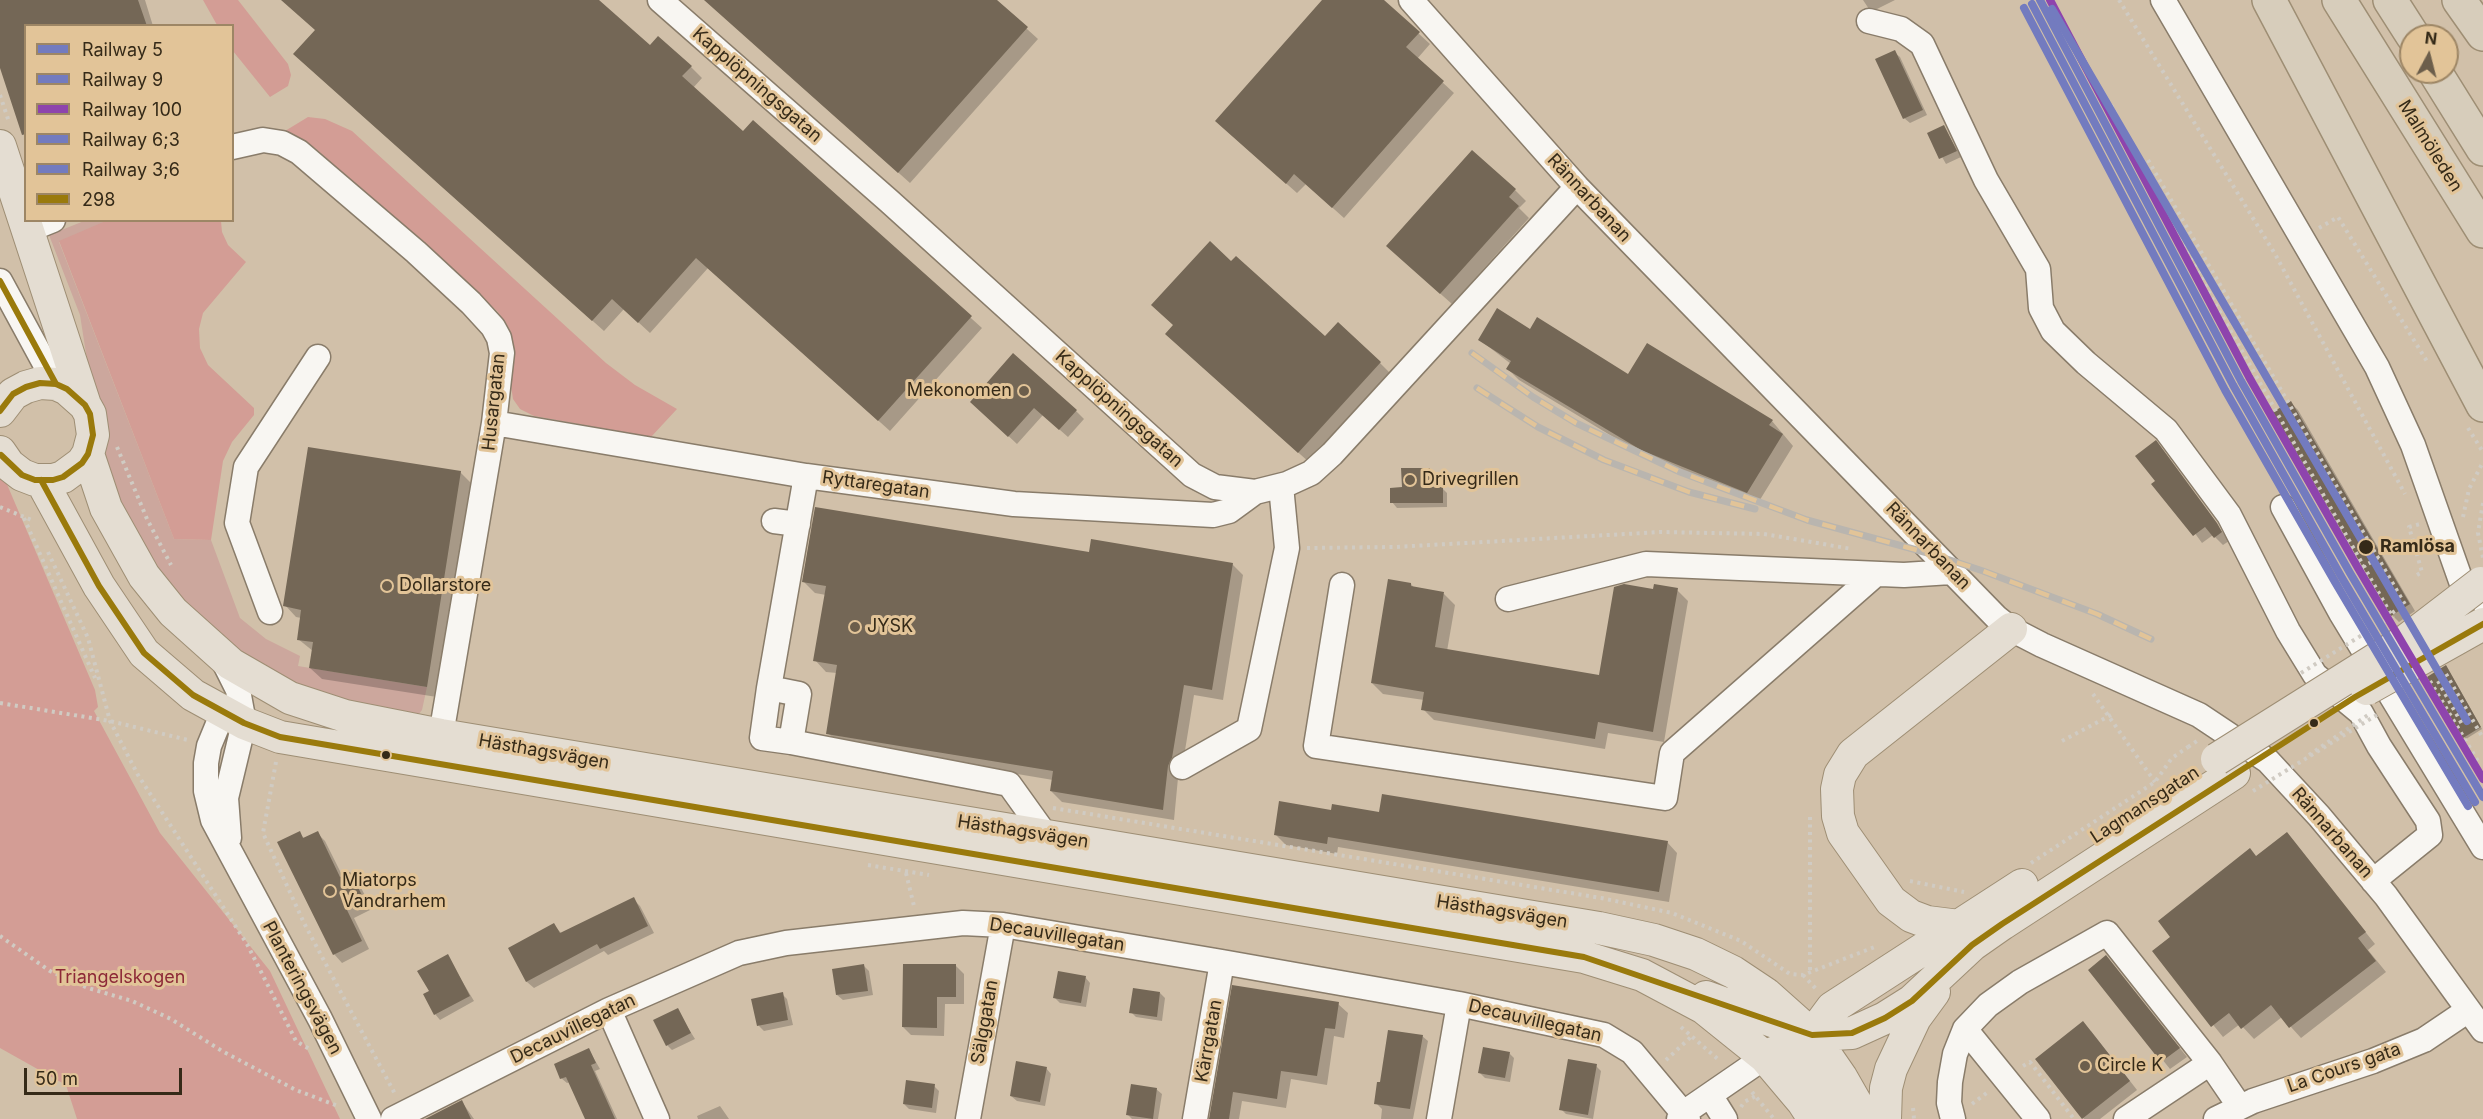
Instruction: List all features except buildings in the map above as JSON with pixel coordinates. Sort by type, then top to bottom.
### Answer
[{"type":"highway","points":[[2269,0],[2474,414]]},
{"type":"highway","name":"Malmöleden","points":[[2339,0],[2483,231]]},
{"type":"highway","points":[[2390,0],[2405,24]]},
{"type":"highway","points":[[2459,0],[2483,34]]},
{"type":"highway","points":[[2442,84],[2483,149]]},
{"type":"main road","points":[[0,146],[24,193]]},
{"type":"main road","points":[[40,225],[85,405],[90,414],[93,435],[101,446],[106,508],[144,576],[189,629],[221,656]]},
{"type":"main road","points":[[1,398],[40,383],[56,384],[67,389],[85,405]]},
{"type":"main road","points":[[14,470],[63,477],[101,446]]},
{"type":"main road","points":[[14,470],[99,586],[129,634],[170,678],[237,724],[308,704]]},
{"type":"main road","name":"Lagmansgatan","points":[[1812,1035],[1832,1008],[1959,926],[2236,780],[2408,639],[2482,574]]},
{"type":"main road","name":"Lagmansgatan","points":[[1765,1057],[1812,1035],[1852,1034],[1885,1018],[1912,1000],[2001,924],[2236,780],[2399,670],[2483,624]]},
{"type":"main road","points":[[1959,926],[1927,922],[1911,916],[1891,901],[1843,833],[1838,816],[1837,789],[1840,775],[1852,754],[2011,629]]},
{"type":"main road","name":"Hästhagsvägen","points":[[221,656],[262,684],[308,704],[345,716],[441,735],[1588,926],[1654,940],[1696,954],[1733,972],[1766,994],[1812,1035],[1841,1077],[1865,1119]]},
{"type":"main road","name":"Hästhagsvägen","points":[[237,724],[281,755],[1584,957],[1642,975],[1698,1004],[1765,1057]]},
{"type":"main road","points":[[1885,1119],[1886,1088],[1901,1045],[1915,1018],[1957,960]]},
{"type":"main road","points":[[1642,975],[1812,1035]]},
{"type":"main road","points":[[1765,1057],[1803,1102],[1814,1119]]},
{"type":"main road","points":[[1765,1057],[1808,1072],[1818,1080],[1848,1119]]},
{"type":"street","name":"Kapplöpningsgatan","points":[[660,0],[889,201],[1192,475],[1215,487],[1255,492],[1281,486],[1311,472],[1332,454],[1577,187]]},
{"type":"street","name":"Rännarbanan","points":[[1411,0],[1577,187],[1996,617],[2011,629],[2199,715],[2268,761],[2373,881],[2483,1030]]},
{"type":"street","points":[[2163,0],[2377,367],[2413,445],[2467,598],[2483,624]]},
{"type":"street","points":[[1869,21],[1901,29],[1922,44],[1986,180],[2038,269],[2042,308],[2054,331],[2086,363],[2166,430],[2191,462],[2229,515],[2288,631],[2315,675],[2361,713],[2379,746],[2428,821],[2430,836]]},
{"type":"street","name":"Husargatan","points":[[234,147],[263,140],[282,143],[299,152],[416,252],[486,319],[499,338],[502,353],[494,423],[441,735]]},
{"type":"street","points":[[0,281],[56,384]]},
{"type":"street","points":[[270,612],[237,524],[246,467],[318,357]]},
{"type":"street","name":"Ryttaregatan","points":[[494,423],[591,448],[698,466],[806,476],[1014,504],[1204,515],[1229,510],[1255,492]]},
{"type":"street","points":[[806,476],[786,523],[762,738],[1009,784],[1047,837]]},
{"type":"street","points":[[1182,767],[1249,729],[1287,548],[1281,486]]},
{"type":"street","points":[[2283,507],[2341,613],[2475,823],[2483,846]]},
{"type":"street","points":[[1508,599],[1646,564],[1876,574],[1951,572]]},
{"type":"street","points":[[1342,585],[1316,746],[1665,798],[1672,753],[1876,574]]},
{"type":"street","points":[[221,656],[232,674],[237,724]]},
{"type":"street","name":"Planteringsvägen","points":[[237,724],[209,746],[205,779],[208,806],[222,840],[234,857],[369,1119]]},
{"type":"street","name":"Planteringsvägen","points":[[234,857],[228,836],[226,812],[237,724]]},
{"type":"street","points":[[2373,881],[2430,836],[2475,823]]},
{"type":"street","name":"Decauvillegatan","points":[[399,1116],[609,1010],[739,953],[786,944],[963,923],[1003,925],[1222,962],[1459,1004],[1604,1035],[1632,1052],[1651,1073],[1694,1111],[1725,1119]]},
{"type":"street","name":"Sälggatan","points":[[968,1119],[1003,925]]},
{"type":"street","points":[[1953,1119],[1949,1103],[1950,1082],[1955,1053],[1965,1029],[1988,1005],[2020,982],[2107,933],[2210,1063],[2240,1107]]},
{"type":"street","name":"Kärrgatan","points":[[1195,1119],[1222,962]]},
{"type":"street","points":[[1439,1119],[1459,1004]]},
{"type":"street","points":[[609,1010],[657,1119]]},
{"type":"street","name":"La Cours gata","points":[[2216,1119],[2291,1086],[2373,1061],[2424,1040],[2467,1011]]},
{"type":"street","points":[[1965,1029],[2038,1119]]},
{"type":"street","points":[[1694,1111],[1736,1076],[1765,1057]]},
{"type":"street","points":[[2126,1119],[2210,1063]]},
{"type":"path","points":[[2119,0],[2275,254],[2406,497]]},
{"type":"path","points":[[2111,105],[2212,298],[2394,619]]},
{"type":"path","points":[[2148,160],[2413,617]]},
{"type":"path","points":[[2275,254],[2338,216],[2428,364]]},
{"type":"path","points":[[2474,414],[2483,452]]},
{"type":"path","points":[[101,446],[147,519],[173,568]]},
{"type":"path","points":[[2462,520],[2469,489],[2483,462]]},
{"type":"path","points":[[2482,574],[2478,533],[2483,503]]},
{"type":"path","points":[[0,507],[34,521],[39,532]]},
{"type":"path","points":[[2416,515],[2424,535]]},
{"type":"path","points":[[24,518],[98,684]]},
{"type":"path","points":[[2417,574],[2422,572],[2409,527],[2421,524]]},
{"type":"path","points":[[1303,548],[1395,548],[1661,532],[1764,534],[1860,550]]},
{"type":"path","points":[[44,542],[88,638],[98,684],[110,721],[138,775],[247,944],[296,1041],[317,1055]]},
{"type":"path","points":[[2389,611],[2364,566],[2377,559],[2395,593]]},
{"type":"path","points":[[2442,668],[2483,738]]},
{"type":"path","points":[[2424,671],[2479,764]]},
{"type":"path","points":[[2438,681],[2462,724]]},
{"type":"path","points":[[2093,694],[2111,715],[2155,782]]},
{"type":"path","points":[[0,703],[110,721],[209,746]]},
{"type":"path","points":[[2062,741],[2111,715]]},
{"type":"path","points":[[237,724],[281,755],[263,833],[304,923],[399,1116]]},
{"type":"path","points":[[2029,865],[2155,782],[2172,758],[2188,747]]},
{"type":"path","points":[[1023,803],[1600,898],[1672,913],[1741,941],[1790,974],[1803,975],[1882,944]]},
{"type":"path","points":[[862,863],[940,876]]},
{"type":"path","points":[[906,872],[917,928]]},
{"type":"path","points":[[1906,879],[1972,894]]},
{"type":"path","points":[[0,936],[50,971],[88,988],[132,1001],[171,1019],[222,1051],[296,1090],[342,1108],[338,1098]]},
{"type":"path","points":[[1675,1022],[1736,1076],[1774,1119]]},
{"type":"path","points":[[1651,1073],[1692,1036]]},
{"type":"path","points":[[1913,1102],[1914,1119]]},
{"type":"shaded area","points":[[82,222],[106,222],[59,242],[174,539],[211,540],[240,618],[266,639],[300,656],[298,666],[427,687],[422,710],[418,715],[331,701],[262,671],[201,624],[152,563],[115,493],[95,411],[80,315],[49,235]]},
{"type":"green space","points":[[203,0],[238,0],[288,64],[291,75],[288,86],[270,97],[234,52],[234,24],[216,24]]},
{"type":"green space","points":[[308,117],[325,119],[352,131],[606,363],[635,385],[677,409],[651,437],[534,416],[520,409],[513,399],[511,386],[515,351],[506,323],[497,311],[316,149],[285,131]]},
{"type":"green space","points":[[103,222],[221,222],[222,232],[228,245],[246,262],[203,313],[199,329],[200,348],[208,365],[254,408],[254,415],[232,442],[223,461],[211,540],[174,539],[59,241]]},
{"type":"green space","name":"Triangelskogen","points":[[0,468],[95,690],[98,707],[94,711],[160,833],[270,971],[340,1119],[77,1119],[66,1085],[0,1048]]},
{"type":"railway","points":[[1472,353],[1533,397],[1576,423],[1680,472],[1807,520],[1935,555],[1983,571],[2097,614],[2151,639]]},
{"type":"railway","points":[[1477,388],[1538,427],[1604,460],[1689,492],[1755,509]]},
{"type":"rail line","name":"5","points":[[2040,0],[2241,381],[2350,573],[2483,797]]},
{"type":"rail line","name":"100","points":[[2050,0],[2249,377],[2358,568],[2483,779]]},
{"type":"rail line","name":"9","points":[[2032,4],[2233,385],[2342,578],[2475,802]]},
{"type":"rail line","name":"6;3","points":[[2024,8],[2225,390],[2335,582],[2468,806]]},
{"type":"rail line","name":"3;6","points":[[2052,9],[2467,721]]},
{"type":"transit line","name":"298","points":[[0,281],[56,384]]},
{"type":"transit line","name":"298","points":[[0,411],[13,394],[26,387],[40,383],[56,384],[67,389],[85,405],[90,414],[93,435],[88,454],[82,463],[63,477],[53,480],[35,480],[22,475],[1,455]]},
{"type":"transit line","name":"298","points":[[41,480],[99,586],[144,653],[193,695],[244,723],[280,737],[1584,957],[1812,1035],[1852,1033],[1885,1018],[1912,1001],[1972,945],[2002,924],[2355,697],[2483,624]]},
{"type":"place","name":"Mekonomen","points":[[1024,391]]},
{"type":"place","name":"Drivegrillen","points":[[1410,480]]},
{"type":"place","name":"Ramlösa","points":[[2366,547]]},
{"type":"place","name":"Dollarstore","points":[[387,586]]},
{"type":"place","name":"JYSK","points":[[855,627]]},
{"type":"place","name":"Miatorps Vandrarhem","points":[[330,891]]},
{"type":"place","name":"Circle K","points":[[2085,1066]]}]
